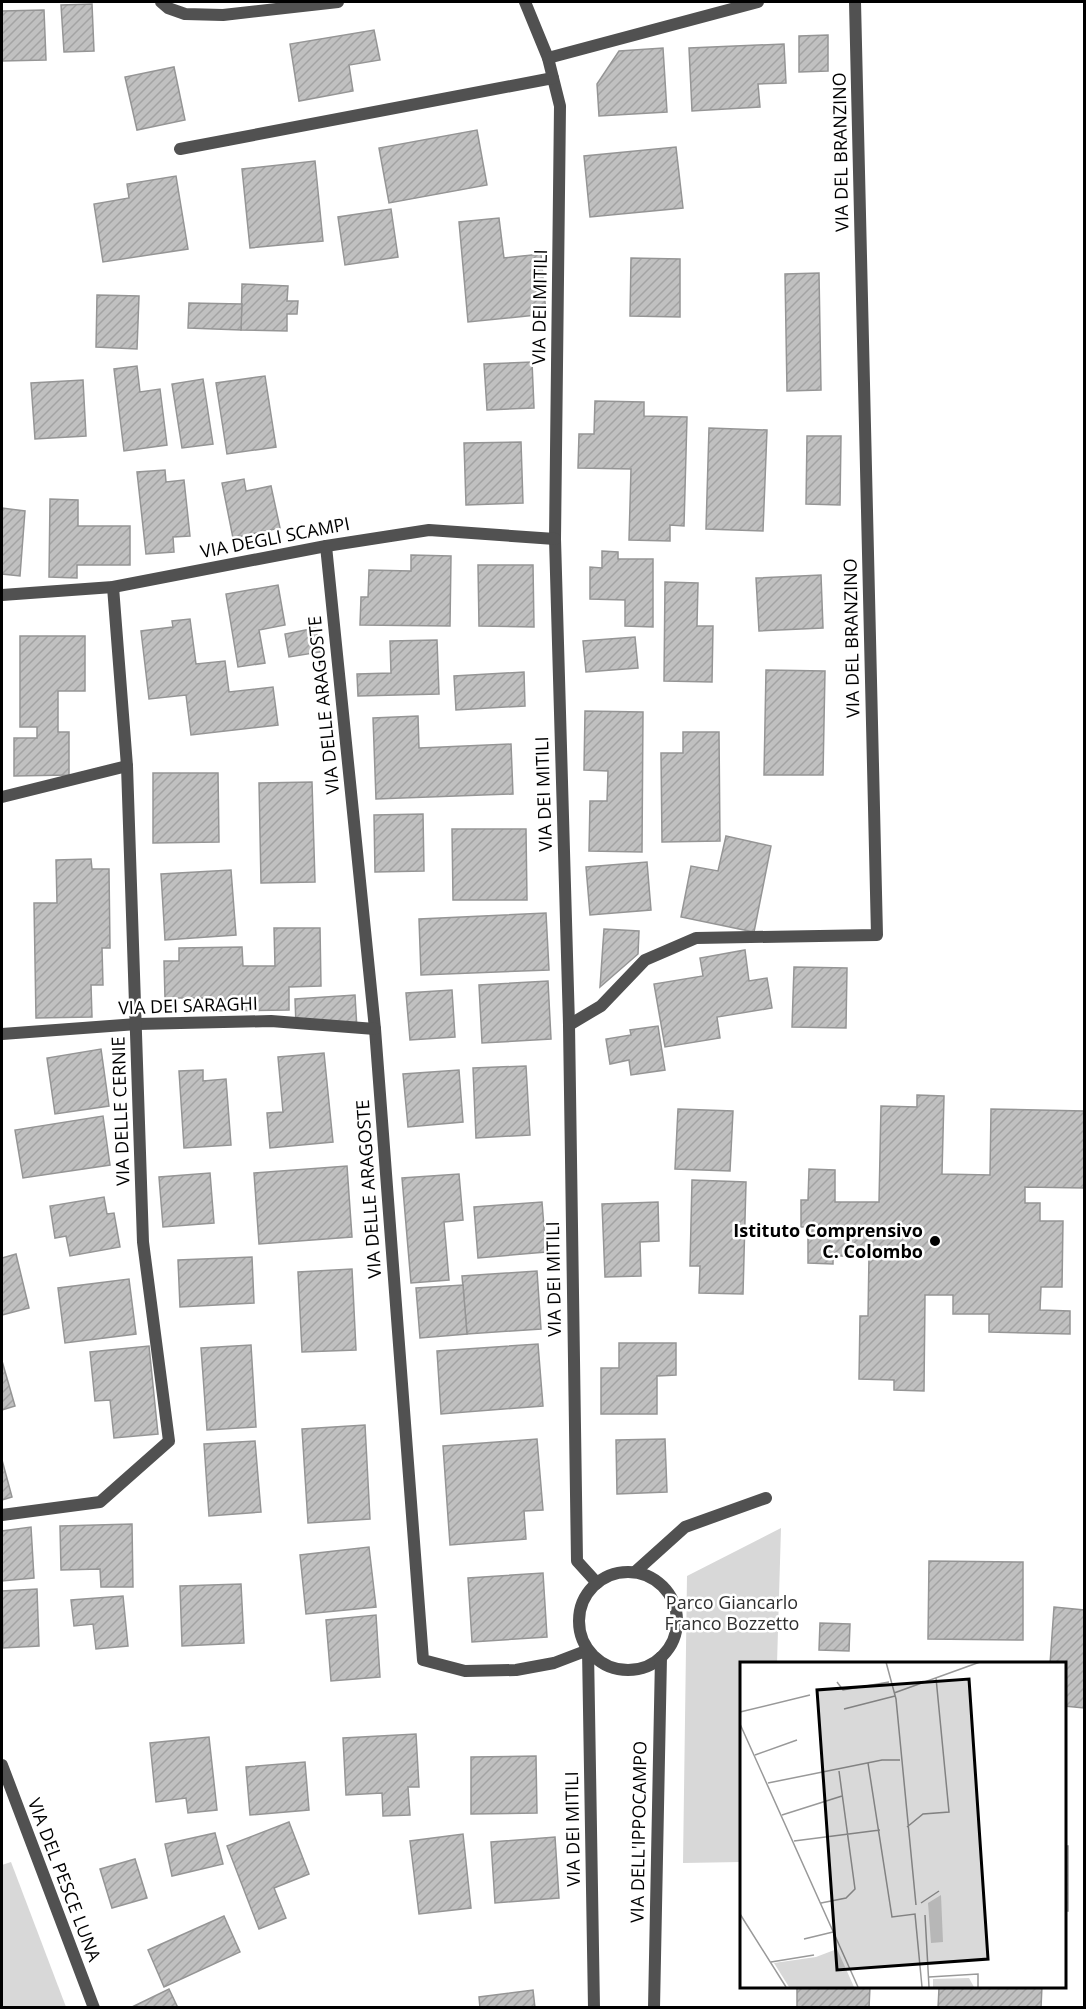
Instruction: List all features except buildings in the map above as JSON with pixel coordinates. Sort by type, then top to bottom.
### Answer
[{"type":"street","points":[[161,2],[168,8],[186,14],[224,15],[338,2]]},
{"type":"street","name":"VIA DEI MITILI","points":[[525,2],[548,58],[560,106],[555,539],[569,1026],[577,1561],[597,1583]]},
{"type":"street","points":[[548,58],[758,2]]},
{"type":"street","name":"VIA DEL BRANZINO","points":[[569,1026],[601,1006],[645,960],[696,938],[877,935],[855,2]]},
{"type":"street","points":[[180,149],[554,78]]},
{"type":"street","name":"VIA DEGLI SCAMPI","points":[[2,595],[113,587],[326,546],[429,530],[555,539]]},
{"type":"street","name":"VIA DELLE ARAGOSTE","points":[[326,546],[375,1029],[423,1660],[465,1671],[516,1670],[554,1663],[588,1650]]},
{"type":"street","name":"VIA DELLE CERNIE","points":[[2,1515],[100,1502],[169,1441],[143,1242],[127,766],[113,587]]},
{"type":"street","points":[[2,797],[127,766]]},
{"type":"street","name":"VIA DEI SARAGHI","points":[[2,1034],[137,1024],[271,1021],[375,1029]]},
{"type":"street","points":[[636,1572],[685,1527],[766,1498]]},
{"type":"street","points":[[636,1572],[649,1576],[669,1594],[675,1607],[677,1620],[670,1647],[661,1657],[643,1667],[623,1670],[610,1667],[588,1650],[581,1637],[578,1622],[583,1600],[597,1583],[608,1575],[636,1572]]},
{"type":"street","name":"VIA DEI MITILI","points":[[588,1650],[594,2007]]},
{"type":"street","name":"VIA DELL'IPPOCAMPO","points":[[654,2007],[661,1657]]},
{"type":"street","name":"VIA DEL PESCE LUNA","points":[[2,1766],[94,2007]]},
{"type":"green space","name":"Parco Giancarlo Franco Bozzetto","points":[[781,1528],[777,1662],[740,1662],[740,1862],[683,1863],[687,1576]]},
{"type":"green space","points":[[11,1862],[66,2007],[2,2007],[2,1865]]},
{"type":"place","name":"Istituto Comprensivo C. Colombo","points":[[935,1241]]}]
